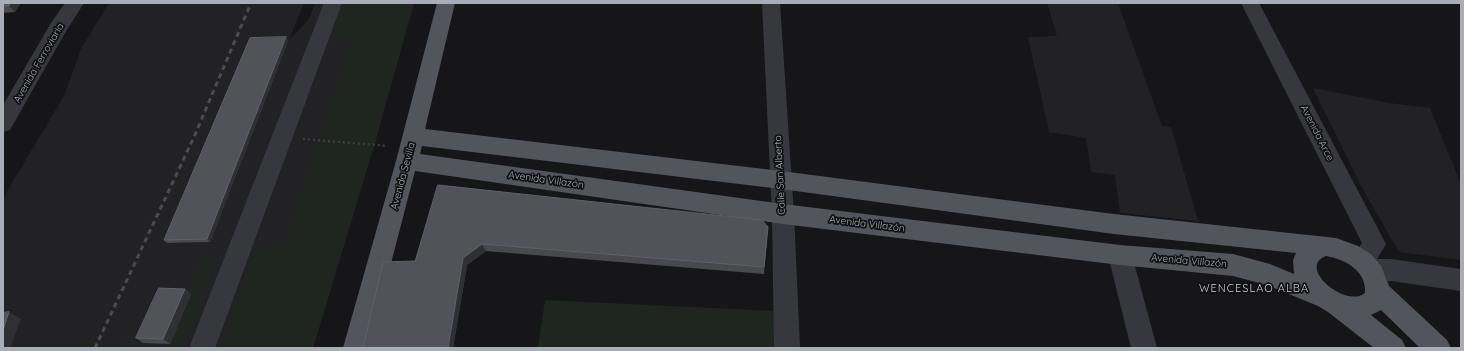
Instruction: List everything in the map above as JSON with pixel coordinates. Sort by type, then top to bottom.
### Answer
[{"type":"main road","name":"Avenida Sevilla","points":[[356,348],[407,161],[446,3]]},
{"type":"main road","points":[[413,136],[781,180],[1114,224],[1339,248],[1351,253],[1438,348]]},
{"type":"main road","name":"Avenida Villazón","points":[[407,161],[783,214],[1120,256],[1233,265],[1270,275],[1330,301]]},
{"type":"main road","points":[[1326,246],[1316,248],[1309,253],[1304,260],[1304,269],[1307,279],[1314,289],[1369,328],[1393,348]]},
{"type":"main road","points":[[1330,301],[1348,308],[1359,308],[1369,305],[1376,299],[1370,274]]},
{"type":"street","name":"Avenida Ferroviaria","points":[[3,124],[58,28],[75,3]]},
{"type":"street","points":[[202,348],[239,247],[283,137],[333,3]]},
{"type":"street","name":"Calle San Alberto","points":[[771,3],[783,214],[788,348]]},
{"type":"street","name":"Avenida Arce","points":[[1250,3],[1374,244],[1370,274]]},
{"type":"street","points":[[1120,256],[1144,348]]},
{"type":"street","points":[[1370,274],[1391,270],[1461,280]]},
{"type":"path","points":[[319,141],[374,146]]},
{"type":"shaded area","points":[[109,3],[304,3],[289,40],[309,19],[315,3],[414,3],[374,146],[313,348],[3,348],[3,198],[64,96],[81,49]]},
{"type":"shaded area","points":[[341,3],[414,3],[374,146],[313,348],[220,348],[251,260],[263,249],[287,240],[354,39],[339,34],[334,28]]},
{"type":"shaded area","points":[[1047,3],[1118,3],[1162,126],[1171,127],[1198,221],[1120,213],[1115,175],[1091,172],[1086,138],[1049,132],[1028,37],[1057,36]]},
{"type":"shaded area","points":[[1313,88],[1389,103],[1430,108],[1461,184],[1461,260],[1399,252],[1361,186]]},
{"type":"shaded area","points":[[207,249],[211,263],[210,283],[184,348],[119,348],[122,343],[170,343],[187,294]]},
{"type":"shaded area","points":[[545,300],[774,311],[774,348],[538,348]]},
{"type":"building","points":[[3,3],[10,3],[9,6],[3,6]]},
{"type":"building","points":[[286,37],[207,239],[164,240],[250,38]]},
{"type":"building","points":[[438,185],[762,220],[768,227],[764,267],[482,244],[463,258],[448,348],[363,348],[383,262],[415,261]]},
{"type":"building","points":[[159,288],[185,289],[163,339],[136,338]]},
{"type":"building","points":[[9,312],[3,330],[3,313]]},
{"type":"railway","points":[[95,348],[194,137],[251,3]]},
{"type":"district","name":"WENCESLAO ALBA","points":[[1254,289]]}]
